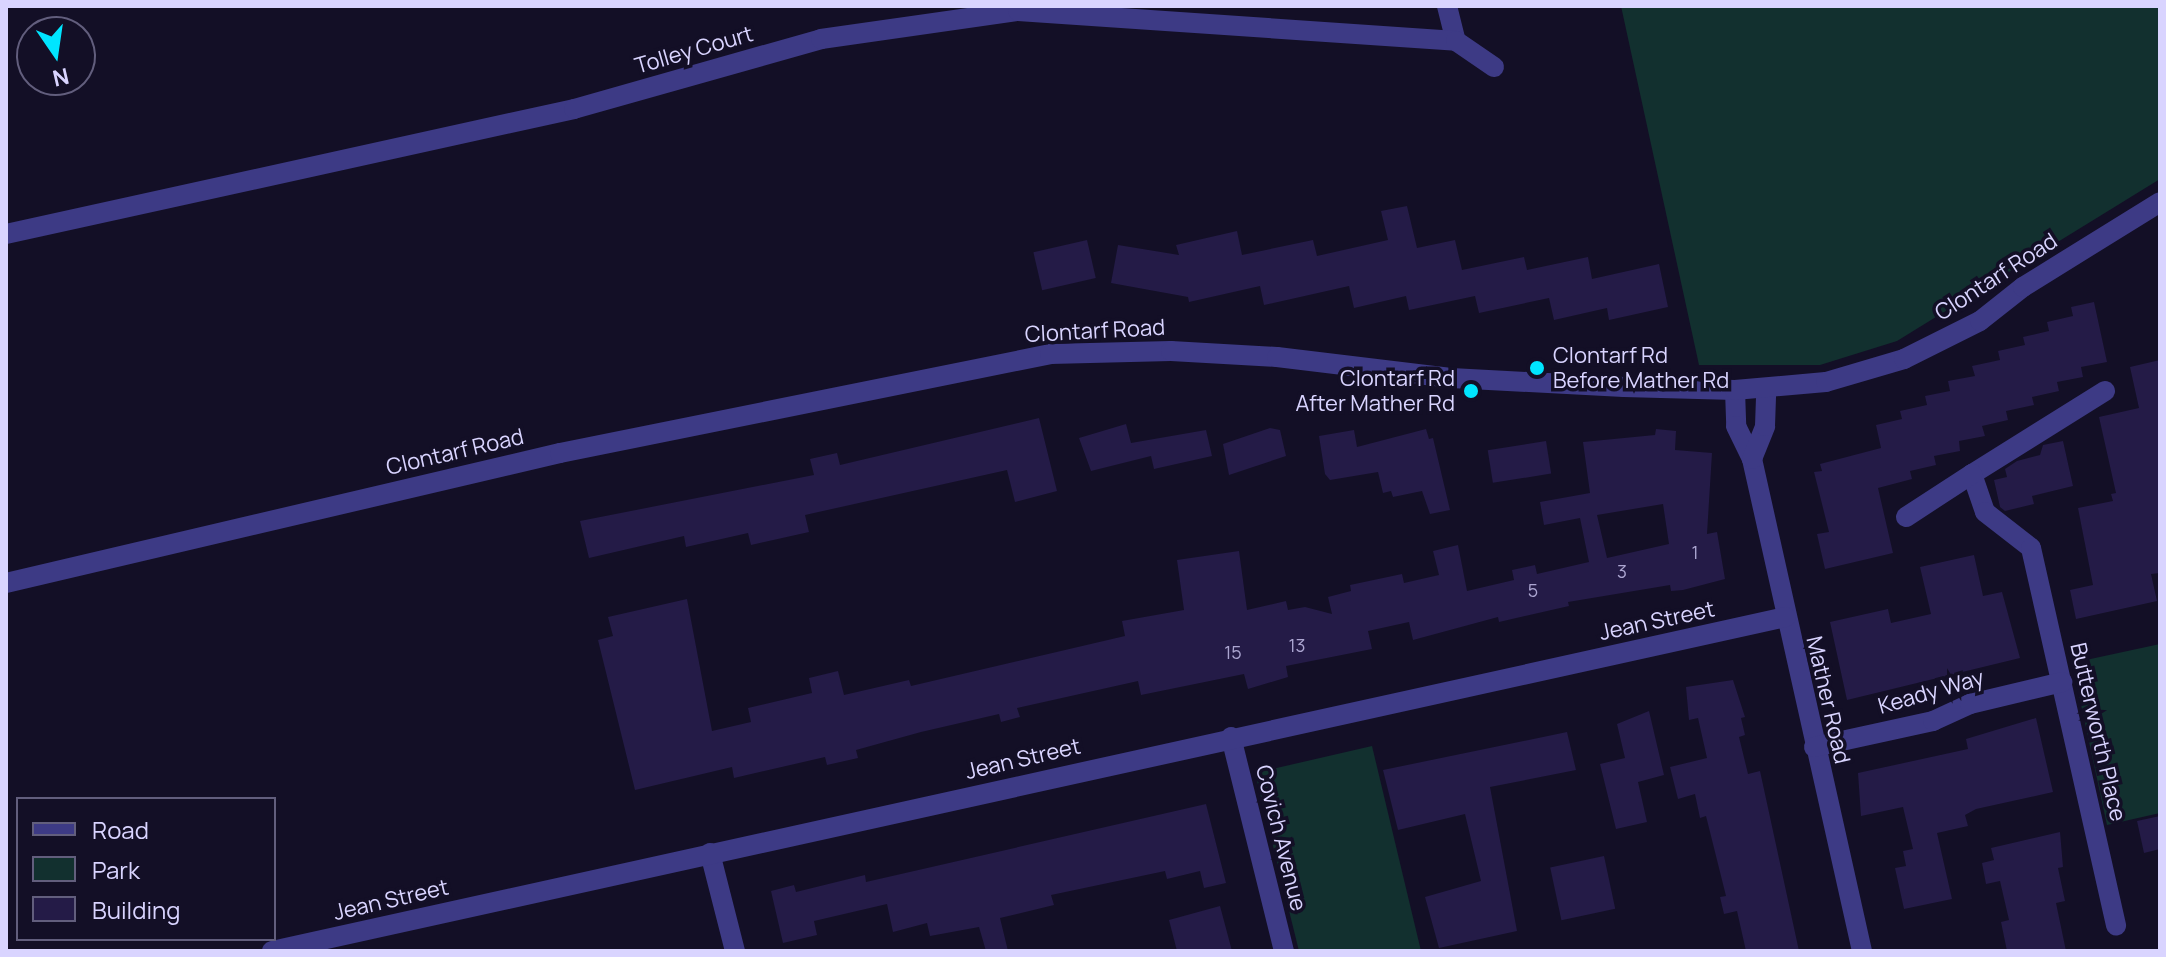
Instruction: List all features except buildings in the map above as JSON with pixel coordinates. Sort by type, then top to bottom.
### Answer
[{"type":"street","points":[[1447,6],[1456,41],[1494,67]]},
{"type":"street","name":"Tolley Court","points":[[6,234],[574,109],[821,39],[1017,8],[1456,41]]},
{"type":"street","name":"Clontarf Road","points":[[6,583],[560,453],[1050,354],[1171,351],[1277,357],[1451,378],[1735,390],[1766,389],[1864,374],[1948,338],[2160,202]]},
{"type":"street","points":[[1752,459],[1765,426],[1766,389]]},
{"type":"street","name":"Mather Road","points":[[1735,390],[1736,426],[1752,459],[1862,951]]},
{"type":"street","points":[[1906,517],[2105,391]]},
{"type":"street","name":"Butterworth Place","points":[[1972,474],[1985,512],[2031,548],[2116,926]]},
{"type":"street","name":"Jean Street","points":[[272,951],[1786,617]]},
{"type":"street","name":"Keady Way","points":[[1814,747],[1933,721],[1970,704],[2062,682]]},
{"type":"street","name":"Covich Avenue","points":[[1231,737],[1284,951]]},
{"type":"street","points":[[710,853],[735,951]]},
{"type":"green space","points":[[1621,6],[2160,6],[2160,179],[1897,341],[1820,365],[1699,365]]},
{"type":"green space","points":[[2160,644],[2160,813],[2107,825],[2072,663]]},
{"type":"green space","points":[[1372,746],[1421,951],[1299,951],[1255,773]]},
{"type":"place","name":"Clontarf Rd Before Mather Rd","points":[[1537,368]]},
{"type":"place","name":"Clontarf Rd After Mather Rd","points":[[1471,391]]}]
